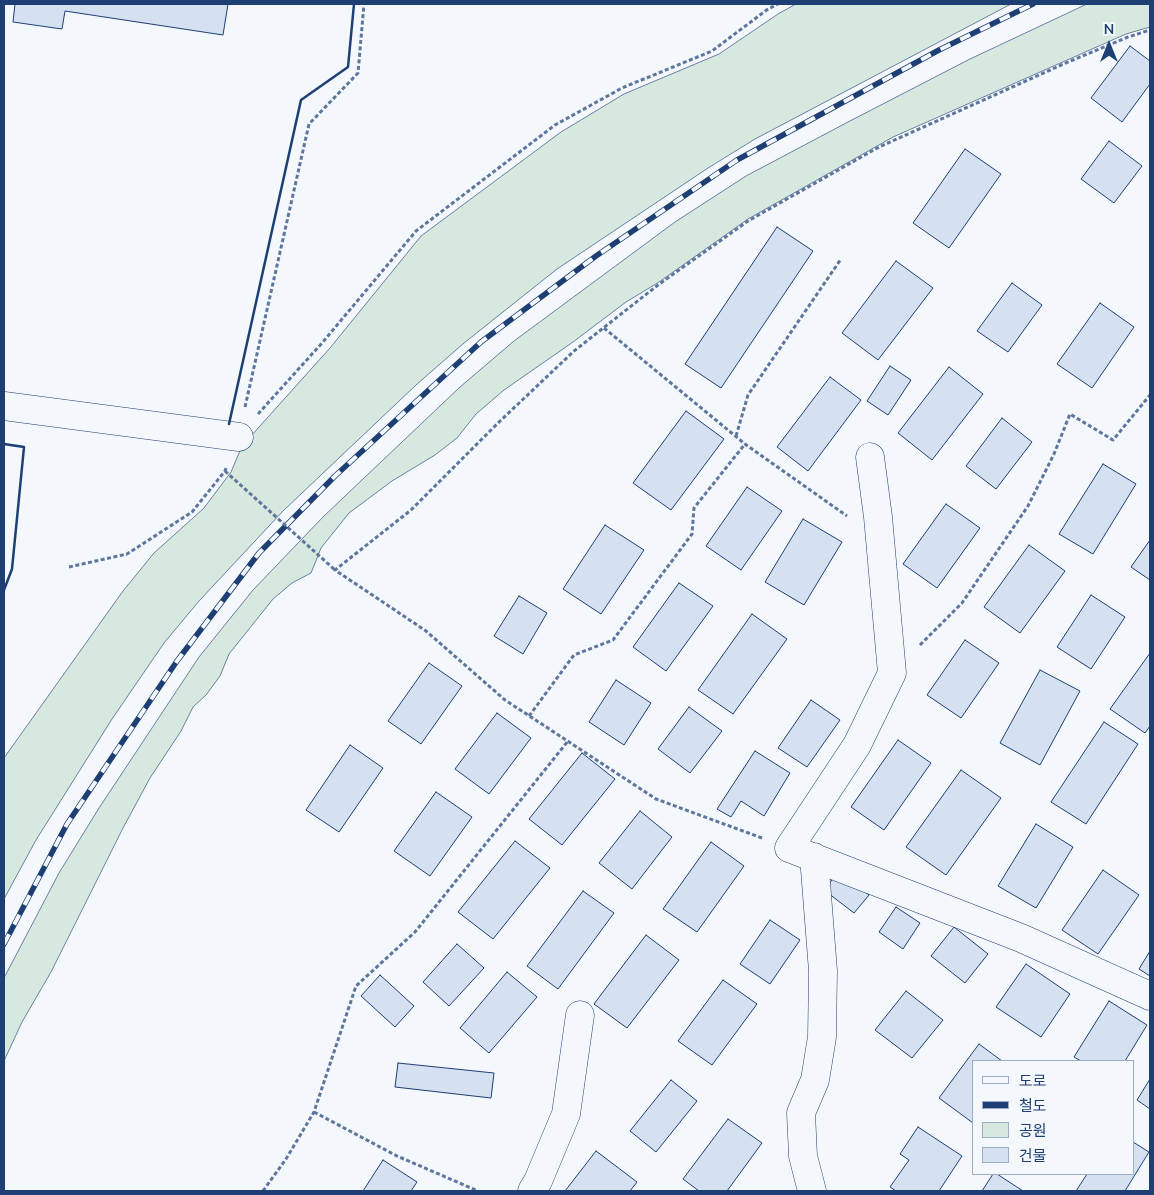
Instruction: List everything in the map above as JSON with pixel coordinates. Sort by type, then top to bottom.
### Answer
[{"type":"street","points":[[4,406],[238,437]]},
{"type":"street","points":[[812,1191],[804,1156],[801,1113],[815,1080],[822,1037],[823,971],[801,852],[892,673],[880,539],[870,457]]},
{"type":"street","points":[[801,852],[1021,938],[1150,996]]},
{"type":"street","points":[[532,1191],[566,1114],[580,1015]]},
{"type":"path","points":[[69,567],[127,554],[192,512],[225,470],[238,437],[309,124],[358,73],[364,4]]},
{"type":"path","points":[[238,437],[322,343],[416,230],[555,125],[622,88],[712,51],[778,4]]},
{"type":"path","points":[[335,570],[411,510],[574,351],[658,285],[748,221],[879,147],[1076,59],[1128,37],[1150,30]]},
{"type":"path","points":[[736,436],[748,395],[841,259]]},
{"type":"path","points":[[604,328],[746,444],[880,539]]},
{"type":"path","points":[[892,673],[962,603],[1028,506],[1054,454],[1070,414],[1113,440],[1150,395]]},
{"type":"path","points":[[529,716],[574,655],[614,640],[692,534],[694,508],[746,444]]},
{"type":"path","points":[[225,470],[335,570],[426,631],[505,700],[529,716],[656,798],[801,852]]},
{"type":"path","points":[[263,1191],[286,1159],[314,1112],[356,986],[415,932],[568,741]]},
{"type":"path","points":[[314,1112],[397,1156],[478,1191]]},
{"type":"green space","points":[[796,4],[1011,4],[755,139],[708,168],[557,269],[464,343],[416,385],[283,511],[199,601],[164,643],[112,719],[36,840],[4,899],[4,758],[123,591],[154,553],[204,508],[231,472],[242,446],[330,348],[421,236],[561,132],[624,94],[719,54]]},
{"type":"green space","points":[[1087,4],[1150,4],[1150,27],[1126,34],[893,137],[748,219],[659,282],[626,302],[504,390],[476,414],[457,438],[435,455],[392,481],[349,513],[321,548],[311,573],[292,583],[273,599],[229,654],[220,676],[206,695],[193,707],[181,731],[150,778],[123,828],[51,972],[22,1022],[4,1061],[4,978],[59,873],[99,808],[199,657],[253,590],[324,516],[460,387],[514,341],[675,222],[746,176],[848,122],[970,59]]},
{"type":"building","points":[[15,4],[228,4],[223,35],[65,11],[62,29],[13,22]]},
{"type":"building","points":[[1130,46],[1150,61],[1150,84],[1122,122],[1091,98]]},
{"type":"building","points":[[1109,141],[1142,166],[1114,203],[1081,179]]},
{"type":"building","points":[[965,149],[1001,174],[949,248],[913,223]]},
{"type":"building","points":[[777,227],[813,251],[721,388],[685,364]]},
{"type":"building","points":[[896,261],[933,288],[878,360],[842,333]]},
{"type":"building","points":[[1012,283],[1042,305],[1008,352],[977,331]]},
{"type":"building","points":[[1100,303],[1134,327],[1092,388],[1057,364]]},
{"type":"building","points":[[890,366],[911,380],[888,415],[867,401]]},
{"type":"building","points":[[949,367],[983,394],[932,460],[898,433]]},
{"type":"building","points":[[830,377],[861,400],[808,471],[777,447]]},
{"type":"building","points":[[686,411],[724,439],[671,510],[633,483]]},
{"type":"building","points":[[1002,418],[1032,442],[996,489],[966,466]]},
{"type":"building","points":[[1103,464],[1136,484],[1093,554],[1059,534]]},
{"type":"building","points":[[747,487],[782,511],[741,570],[706,546]]},
{"type":"building","points":[[946,504],[980,528],[937,588],[903,564]]},
{"type":"building","points":[[803,519],[842,542],[804,605],[765,582]]},
{"type":"building","points":[[605,525],[644,550],[601,614],[563,589]]},
{"type":"building","points":[[1150,540],[1150,580],[1131,567]]},
{"type":"building","points":[[1029,545],[1065,571],[1020,633],[984,607]]},
{"type":"building","points":[[679,583],[713,606],[666,671],[633,647]]},
{"type":"building","points":[[1091,595],[1125,617],[1091,669],[1057,647]]},
{"type":"building","points":[[519,596],[547,613],[523,654],[494,636]]},
{"type":"building","points":[[752,614],[787,639],[733,714],[698,690]]},
{"type":"building","points":[[965,640],[999,663],[961,718],[927,695]]},
{"type":"building","points":[[1150,653],[1150,726],[1145,733],[1110,709]]},
{"type":"building","points":[[429,663],[462,686],[421,744],[388,721]]},
{"type":"building","points":[[1040,670],[1080,691],[1040,765],[1000,743]]},
{"type":"building","points":[[616,680],[651,703],[624,745],[589,722]]},
{"type":"building","points":[[811,700],[840,720],[807,767],[778,748]]},
{"type":"building","points":[[689,707],[722,731],[690,773],[658,749]]},
{"type":"building","points":[[497,713],[531,738],[489,794],[455,769]]},
{"type":"building","points":[[1104,722],[1138,744],[1086,824],[1051,802]]},
{"type":"building","points":[[898,740],[931,763],[884,830],[851,807]]},
{"type":"building","points":[[350,745],[383,768],[339,832],[306,810]]},
{"type":"building","points":[[755,751],[790,773],[764,816],[741,801],[731,817],[717,809]]},
{"type":"building","points":[[582,753],[615,779],[562,845],[529,819]]},
{"type":"building","points":[[961,770],[1001,798],[946,875],[906,847]]},
{"type":"building","points":[[436,792],[472,817],[430,876],[394,851]]},
{"type":"building","points":[[640,811],[672,837],[632,889],[599,863]]},
{"type":"building","points":[[1036,824],[1073,847],[1036,908],[998,886]]},
{"type":"building","points":[[515,841],[550,868],[493,939],[458,912]]},
{"type":"building","points":[[711,842],[744,866],[697,932],[663,909]]},
{"type":"building","points":[[1103,870],[1139,895],[1098,954],[1062,930]]},
{"type":"building","points":[[838,872],[869,895],[854,913],[824,890]]},
{"type":"building","points":[[583,891],[614,913],[558,989],[527,966]]},
{"type":"building","points":[[896,907],[920,923],[903,949],[879,932]]},
{"type":"building","points":[[770,920],[800,940],[770,984],[740,964]]},
{"type":"building","points":[[954,927],[988,954],[965,983],[931,956]]},
{"type":"building","points":[[646,935],[679,960],[627,1028],[594,1004]]},
{"type":"building","points":[[457,944],[484,968],[449,1006],[423,982]]},
{"type":"building","points":[[1150,951],[1150,976],[1139,969]]},
{"type":"building","points":[[1026,964],[1070,994],[1041,1037],[996,1007]]},
{"type":"building","points":[[507,972],[537,997],[489,1053],[460,1028]]},
{"type":"building","points":[[380,975],[414,1006],[395,1027],[361,996]]},
{"type":"building","points":[[723,980],[757,1004],[712,1065],[678,1041]]},
{"type":"building","points":[[906,991],[943,1020],[912,1058],[875,1030]]},
{"type":"building","points":[[1109,1001],[1147,1025],[1126,1060],[1079,1060],[1074,1057]]},
{"type":"building","points":[[979,1044],[1001,1060],[972,1060],[972,1122],[939,1098]]},
{"type":"building","points":[[398,1063],[494,1073],[491,1098],[395,1087]]},
{"type":"building","points":[[1150,1079],[1150,1109],[1137,1100]]},
{"type":"building","points":[[671,1080],[697,1101],[656,1152],[630,1131]]},
{"type":"building","points":[[728,1119],[762,1143],[727,1191],[699,1191],[683,1179]]},
{"type":"building","points":[[918,1127],[962,1156],[939,1191],[896,1191],[890,1187],[909,1160],[900,1154]]},
{"type":"building","points":[[1134,1143],[1149,1152],[1125,1191],[1076,1191],[1086,1175],[1134,1175]]},
{"type":"building","points":[[596,1151],[637,1182],[630,1191],[565,1191]]},
{"type":"building","points":[[383,1160],[417,1182],[411,1191],[363,1191]]},
{"type":"building","points":[[992,1175],[999,1175],[1023,1191],[982,1191]]},
{"type":"railway","points":[[4,944],[67,824],[177,661],[259,553],[335,476],[481,342],[596,256],[737,160],[939,50],[1033,4]]},
{"type":"wall","points":[[229,424],[301,100],[348,67],[354,4]]},
{"type":"wall","points":[[4,444],[24,447],[12,569],[4,590]]}]
